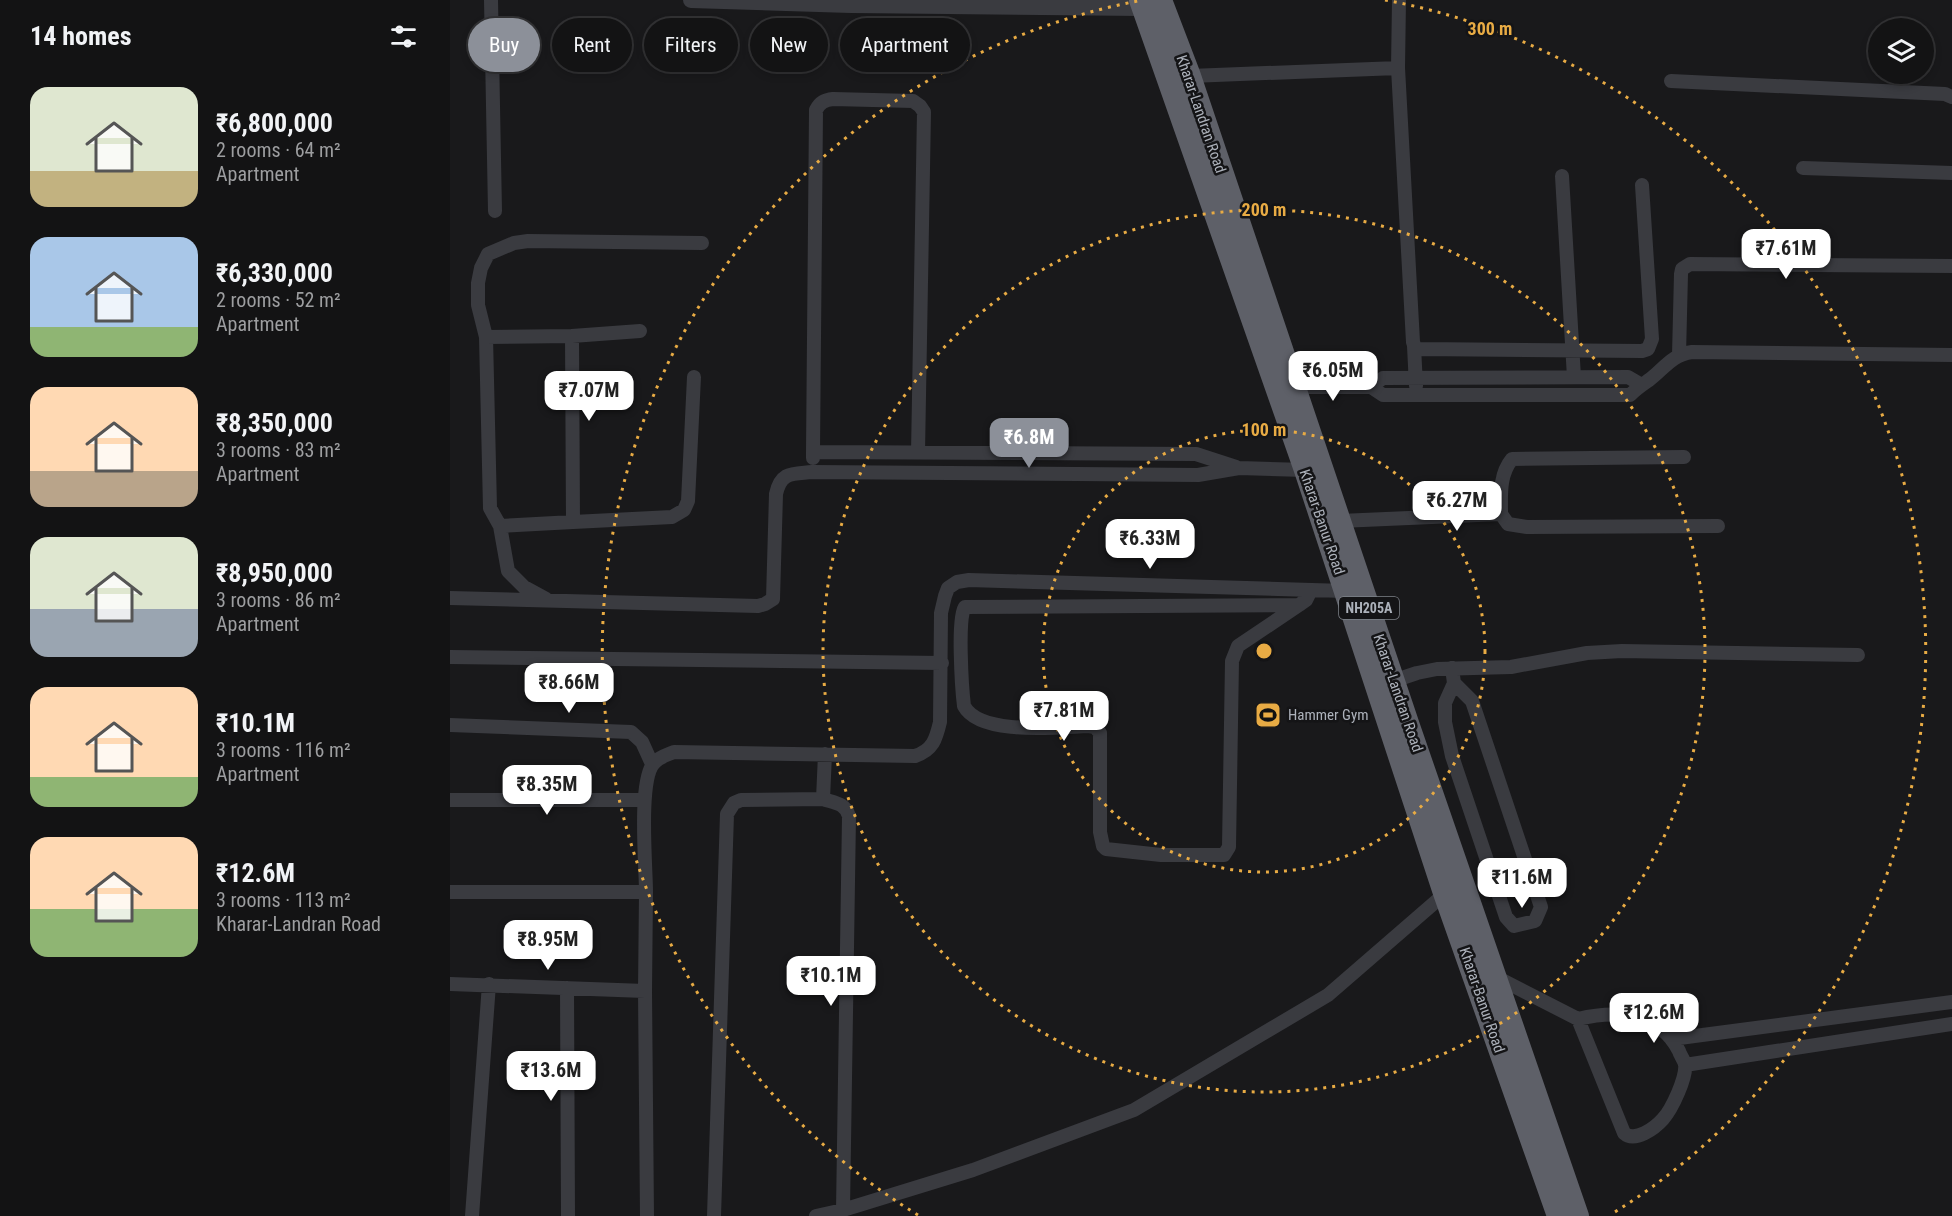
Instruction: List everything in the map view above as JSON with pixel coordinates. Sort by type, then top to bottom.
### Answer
[{"type":"highway","name":"Kharar-Landran Road","points":[[1151,3],[1190,76],[1294,387],[1322,495],[1340,521],[1393,681],[1454,888],[1496,977],[1578,1216]]},
{"type":"highway","name":"Kharar-Banur Road","points":[[1151,3],[1305,470],[1322,495],[1345,591],[1454,888],[1558,1216]]},
{"type":"street","points":[[490,0],[495,212]]},
{"type":"street","points":[[691,0],[851,5],[1151,3]]},
{"type":"street","points":[[1399,0],[1398,68],[1416,395]]},
{"type":"street","points":[[1190,76],[1398,68]]},
{"type":"street","points":[[1671,81],[1946,94],[1952,97]]},
{"type":"street","points":[[812,472],[816,110],[825,100],[913,101],[924,112],[918,453]]},
{"type":"street","points":[[1803,168],[1952,173]]},
{"type":"street","points":[[1562,176],[1574,377]]},
{"type":"street","points":[[1414,346],[1420,349],[1647,350],[1651,345],[1642,184]]},
{"type":"street","points":[[548,600],[524,586],[508,571],[500,526],[492,515],[489,500],[486,337],[478,305],[481,268],[488,254],[502,247],[528,241],[702,243]]},
{"type":"street","points":[[1679,355],[1681,274],[1682,269],[1690,264],[1952,266]]},
{"type":"street","points":[[486,337],[640,332]]},
{"type":"street","points":[[572,336],[573,522]]},
{"type":"street","points":[[1294,387],[1371,387],[1383,395],[1630,395],[1668,362],[1679,355],[1692,352],[1952,356]]},
{"type":"street","points":[[500,526],[672,517],[684,510],[688,501],[694,377]]},
{"type":"street","points":[[1371,387],[1383,378],[1415,377],[1628,377],[1640,384]]},
{"type":"street","points":[[813,452],[1196,454],[1239,468]]},
{"type":"street","points":[[1684,457],[1512,459],[1506,466],[1502,477],[1502,514],[1508,524],[1527,527],[1718,526]]},
{"type":"street","points":[[450,598],[758,606],[769,603],[773,599],[776,494],[779,482],[790,474],[812,472],[1198,475],[1239,468],[1305,470]]},
{"type":"street","points":[[1340,521],[1502,514]]},
{"type":"street","points":[[647,1216],[644,800],[652,764],[674,752],[915,756],[926,753],[936,739],[940,722],[941,613],[948,588],[957,582],[969,580],[1345,591]]},
{"type":"street","points":[[1299,605],[968,606],[963,608],[961,620],[964,706],[975,718],[998,725],[1088,726],[1098,730],[1100,733],[1100,832],[1103,846],[1106,849],[1161,855],[1224,855],[1229,847],[1232,661],[1234,654],[1238,646],[1299,605],[1306,600],[1311,590]]},
{"type":"street","points":[[1393,681],[1417,673],[1452,668],[1511,667],[1587,653],[1622,651],[1858,655]]},
{"type":"street","points":[[450,657],[942,663]]},
{"type":"street","points":[[1452,668],[1454,683],[1445,703],[1452,756],[1506,916],[1514,926],[1523,925],[1535,921],[1541,907],[1472,701],[1454,683]]},
{"type":"street","points":[[450,725],[630,732],[638,736],[652,764]]},
{"type":"street","points":[[823,800],[825,754]]},
{"type":"street","points":[[450,800],[644,800]]},
{"type":"street","points":[[714,1216],[728,814],[734,803],[741,800],[823,800],[843,805],[849,816],[843,1210]]},
{"type":"street","points":[[816,1216],[843,1210],[973,1170],[1134,1110],[1328,995],[1454,888]]},
{"type":"street","points":[[450,892],[646,892]]},
{"type":"street","points":[[1496,977],[1578,1019],[1599,1014],[1624,1014],[1652,1022],[1672,1039],[1685,1065],[1680,1090],[1663,1119],[1640,1135],[1628,1137],[1624,1133],[1578,1019]]},
{"type":"street","points":[[450,984],[645,991]]},
{"type":"street","points":[[472,1216],[489,984]]},
{"type":"street","points":[[567,988],[568,1216]]},
{"type":"street","points":[[1672,1039],[1952,1002]]},
{"type":"street","points":[[1685,1065],[1952,1024]]},
{"type":"place","name":"Hammer Gym","points":[[1268,715]]}]
